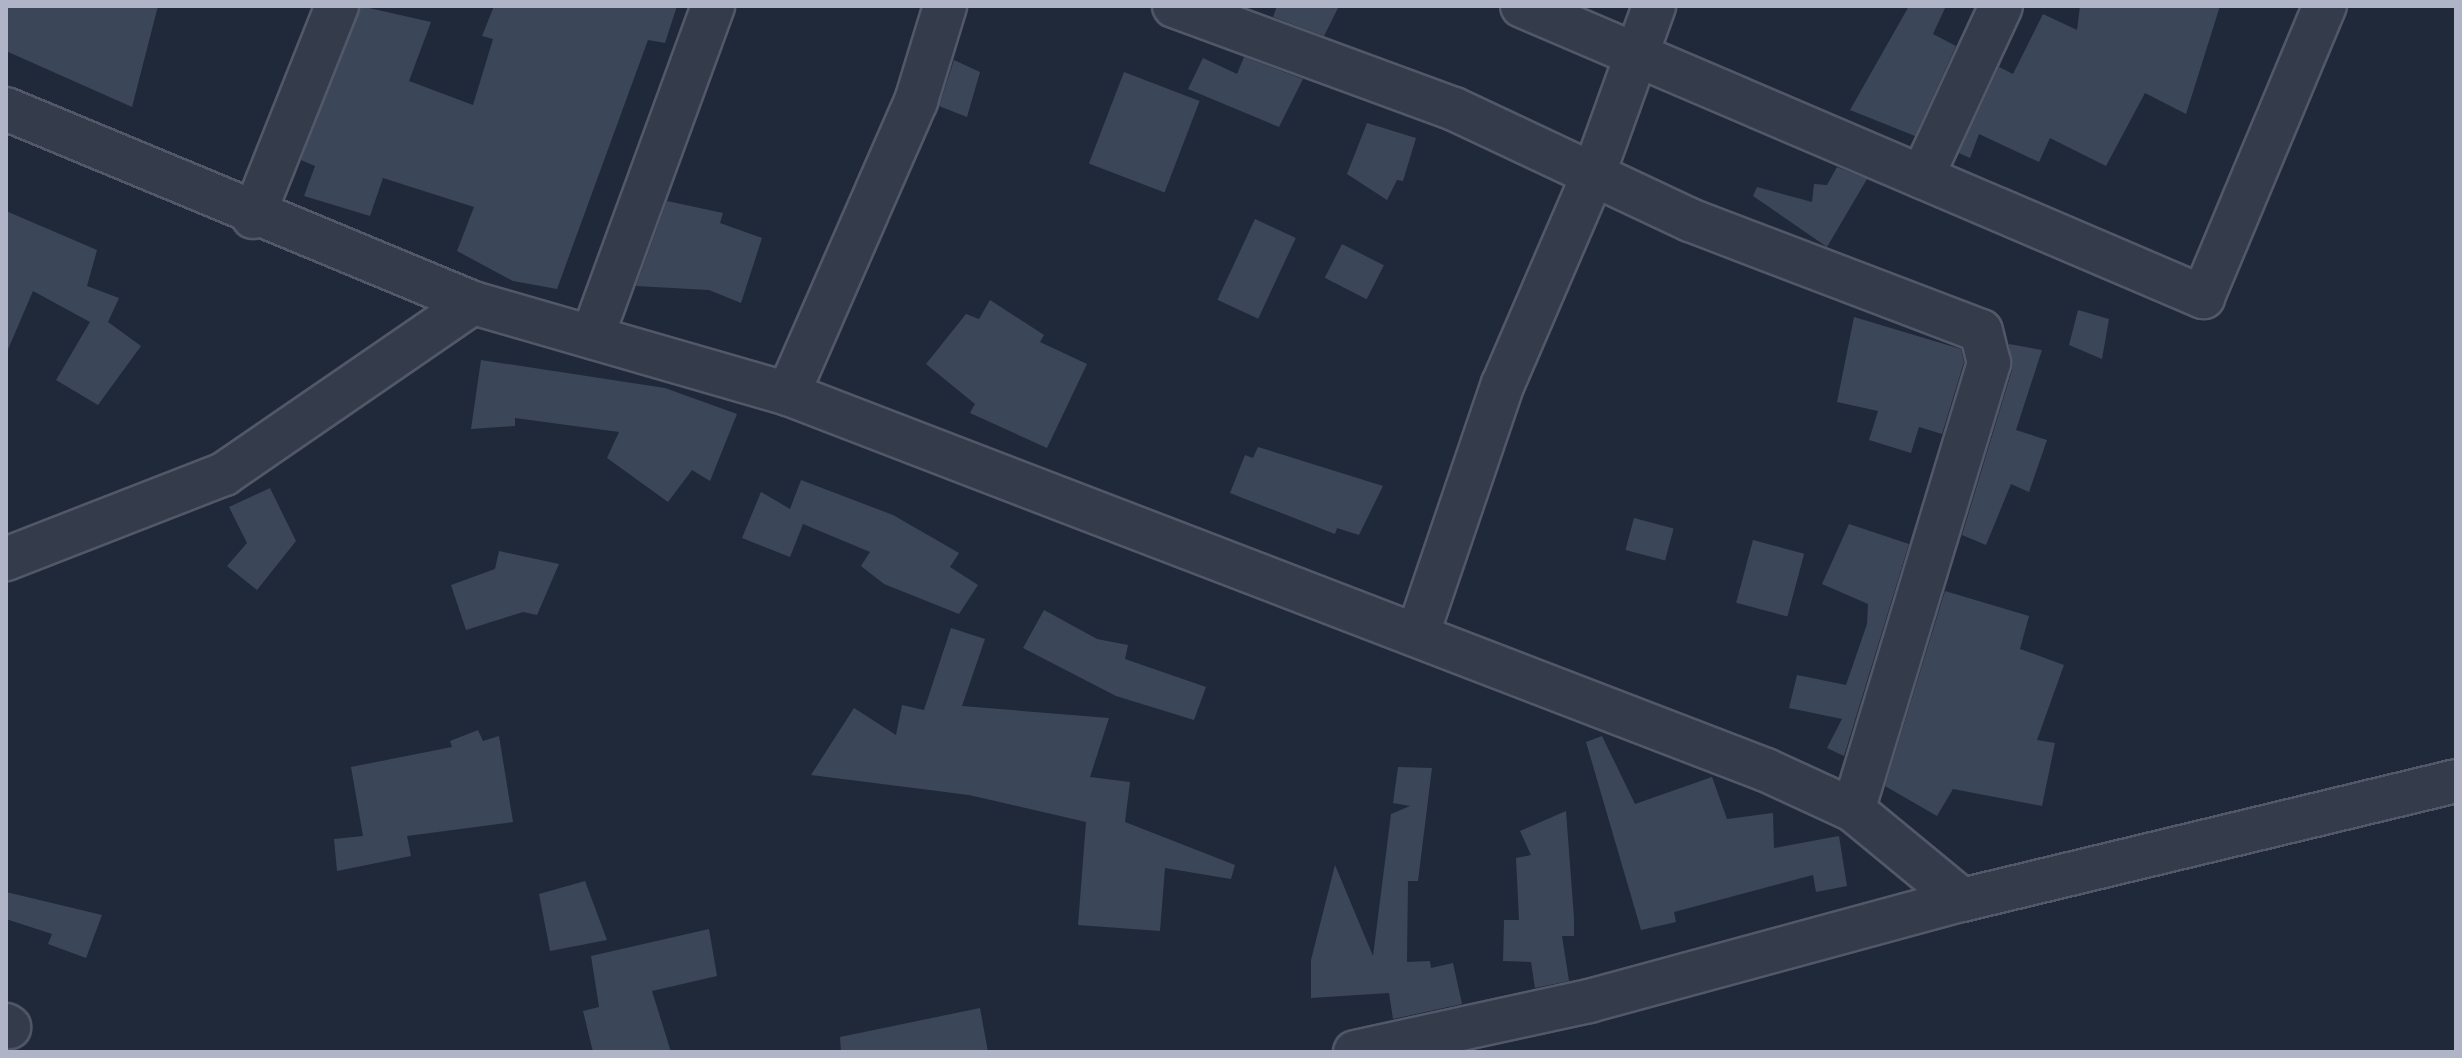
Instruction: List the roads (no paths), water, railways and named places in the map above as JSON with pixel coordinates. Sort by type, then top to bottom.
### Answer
[{"type":"street","points":[[253,217],[337,6]]},
{"type":"street","points":[[592,337],[713,6]]},
{"type":"street","points":[[788,394],[916,101],[945,6]]},
{"type":"street","points":[[1174,6],[1454,109],[1796,263],[1964,320],[1989,343],[1989,363],[1853,810]]},
{"type":"street","points":[[1522,6],[1632,57],[2203,297],[2325,6]]},
{"type":"street","points":[[1418,633],[1503,384],[1594,173],[1632,57],[1654,6]]},
{"type":"street","points":[[1922,177],[2001,6]]},
{"type":"street","points":[[6,109],[253,217],[473,303],[788,394],[1418,633],[1853,810],[1962,900]]},
{"type":"street","points":[[6,559],[224,474],[473,303]]},
{"type":"street","points":[[1355,1052],[1589,1001],[1962,900],[2456,781]]}]
